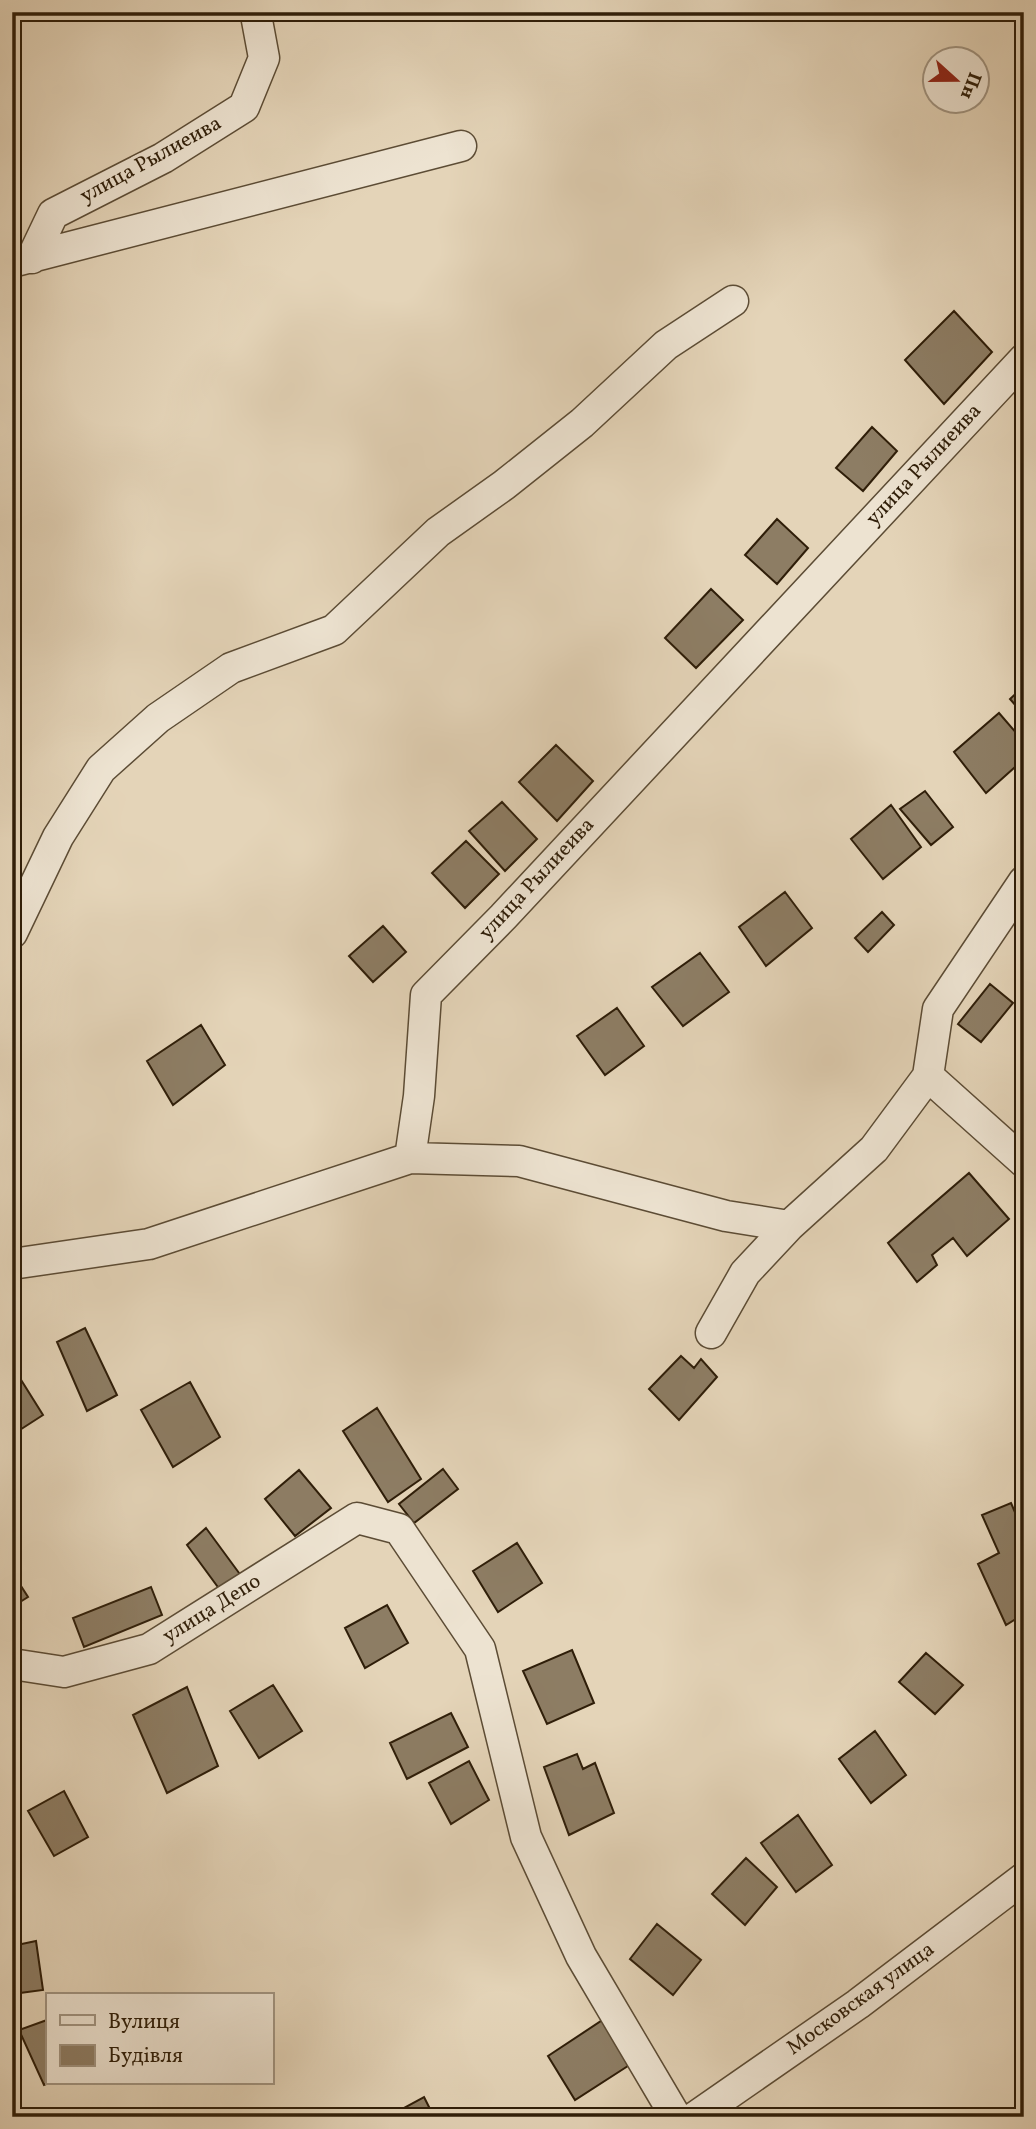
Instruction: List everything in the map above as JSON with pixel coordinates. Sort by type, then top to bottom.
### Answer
[{"type":"street","name":"улица Рылиеива","points":[[22,260],[52,214],[163,158],[244,107],[264,58],[256,13]]},
{"type":"street","points":[[22,260],[461,146]]},
{"type":"street","points":[[12,933],[58,837],[101,769],[158,718],[231,668],[334,630],[438,532],[504,485],[582,422],[666,345],[733,301]]},
{"type":"street","name":"улица Рылиеива","points":[[410,1158],[419,1096],[426,995],[503,917],[1024,359]]},
{"type":"street","points":[[711,1333],[745,1273],[789,1226],[874,1149],[928,1076],[938,1009],[1024,880]]},
{"type":"street","points":[[928,1076],[1024,1162]]},
{"type":"street","points":[[12,1264],[149,1244],[410,1158],[519,1161],[726,1216],[789,1226]]},
{"type":"street","name":"улица Депо","points":[[12,1664],[64,1672],[149,1648],[357,1518],[399,1529],[480,1649],[526,1837],[582,1956],[676,2117]]},
{"type":"street","name":"Московская улица","points":[[695,2117],[858,2004],[1024,1878]]},
{"type":"building","points":[[954,311],[992,352],[944,404],[905,360]]},
{"type":"building","points":[[872,427],[897,451],[863,491],[836,468]]},
{"type":"building","points":[[777,519],[808,548],[777,584],[745,555]]},
{"type":"building","points":[[711,589],[743,620],[696,668],[665,638]]},
{"type":"building","points":[[1024,686],[1024,715],[1010,699]]},
{"type":"building","points":[[999,713],[1024,742],[1024,759],[986,793],[954,752]]},
{"type":"building","points":[[556,745],[593,781],[557,821],[519,782]]},
{"type":"building","points":[[925,791],[953,827],[931,845],[900,809]]},
{"type":"building","points":[[502,802],[537,839],[505,871],[469,831]]},
{"type":"building","points":[[891,805],[921,847],[883,879],[851,839]]},
{"type":"building","points":[[466,841],[499,874],[465,908],[432,873]]},
{"type":"building","points":[[785,892],[812,928],[766,966],[739,927]]},
{"type":"building","points":[[882,912],[894,925],[868,952],[855,938]]},
{"type":"building","points":[[383,926],[406,952],[373,982],[349,956]]},
{"type":"building","points":[[700,953],[729,992],[683,1026],[652,987]]},
{"type":"building","points":[[990,984],[1013,1003],[981,1042],[958,1024]]},
{"type":"building","points":[[617,1008],[644,1046],[605,1075],[577,1036]]},
{"type":"building","points":[[201,1025],[225,1065],[173,1105],[147,1061]]},
{"type":"building","points":[[969,1173],[1009,1219],[967,1256],[953,1238],[932,1255],[937,1265],[917,1282],[888,1243]]},
{"type":"building","points":[[85,1328],[117,1395],[87,1411],[57,1342]]},
{"type":"building","points":[[681,1356],[694,1368],[701,1359],[717,1377],[679,1420],[649,1389]]},
{"type":"building","points":[[18,1375],[43,1415],[12,1435],[12,1379]]},
{"type":"building","points":[[190,1382],[220,1437],[173,1467],[141,1410]]},
{"type":"building","points":[[377,1408],[421,1479],[388,1502],[343,1431]]},
{"type":"building","points":[[443,1469],[458,1489],[414,1523],[399,1504]]},
{"type":"building","points":[[299,1470],[331,1508],[295,1536],[265,1499]]},
{"type":"building","points":[[1011,1503],[1024,1533],[1024,1614],[1006,1625],[978,1564],[999,1553],[982,1515]]},
{"type":"building","points":[[206,1528],[242,1577],[223,1594],[187,1545]]},
{"type":"building","points":[[517,1543],[542,1583],[498,1612],[473,1571]]},
{"type":"building","points":[[12,1572],[28,1597],[12,1607]]},
{"type":"building","points":[[151,1587],[162,1615],[84,1647],[73,1618]]},
{"type":"building","points":[[387,1605],[408,1643],[365,1668],[345,1628]]},
{"type":"building","points":[[572,1650],[594,1703],[547,1724],[523,1671]]},
{"type":"building","points":[[926,1653],[963,1685],[935,1714],[899,1682]]},
{"type":"building","points":[[273,1685],[302,1731],[259,1758],[230,1711]]},
{"type":"building","points":[[187,1687],[218,1766],[167,1793],[133,1715]]},
{"type":"building","points":[[451,1713],[468,1747],[407,1779],[390,1743]]},
{"type":"building","points":[[875,1731],[906,1775],[871,1803],[839,1759]]},
{"type":"building","points":[[577,1754],[583,1769],[595,1763],[614,1813],[569,1835],[544,1767]]},
{"type":"building","points":[[469,1761],[489,1800],[451,1824],[429,1783]]},
{"type":"building","points":[[64,1791],[88,1837],[54,1856],[28,1811]]},
{"type":"building","points":[[798,1815],[832,1865],[796,1892],[761,1843]]},
{"type":"building","points":[[746,1858],[777,1887],[745,1925],[712,1894]]},
{"type":"building","points":[[657,1924],[701,1960],[673,1995],[630,1959]]},
{"type":"building","points":[[36,1941],[43,1990],[12,1994],[12,1946]]},
{"type":"building","points":[[604,2019],[631,2064],[575,2100],[548,2056]]},
{"type":"building","points":[[46,2020],[46,2084],[44,2085],[19,2030]]},
{"type":"building","points":[[424,2097],[434,2117],[389,2116]]}]
